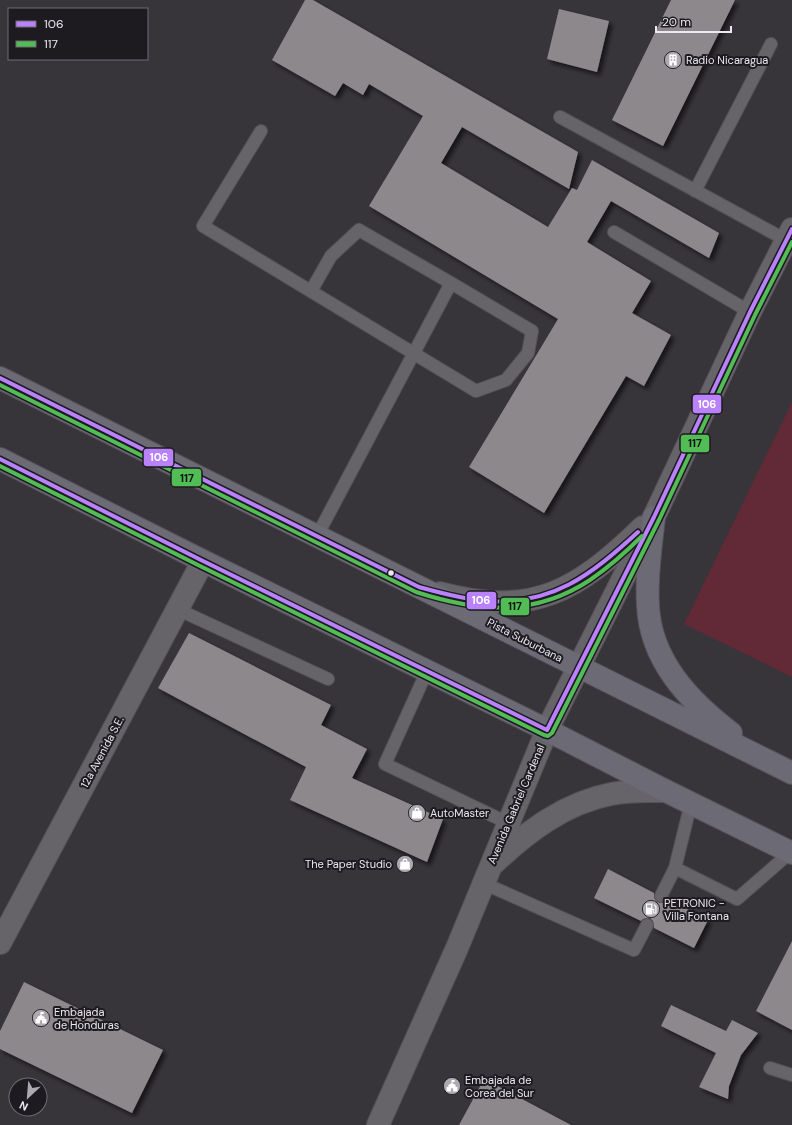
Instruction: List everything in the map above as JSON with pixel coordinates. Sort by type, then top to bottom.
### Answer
[{"type":"main road","name":"Pista Suburbana","points":[[0,378],[784,769]]},
{"type":"main road","points":[[0,459],[791,852]]},
{"type":"main road","points":[[654,517],[648,605],[650,624],[655,644],[662,659],[672,675],[700,706],[718,723],[784,769]]},
{"type":"street","name":"Avenida Gabriel Cardenal","points":[[378,1125],[457,948],[547,730],[654,517],[750,312],[789,234]]},
{"type":"street","points":[[419,587],[486,602],[518,602],[535,599],[559,591],[583,578],[602,565],[654,517]]},
{"type":"street","name":"12a Avenida S.E.","points":[[0,943],[203,560]]},
{"type":"street","points":[[486,876],[527,834],[558,813],[576,805],[611,794],[666,791]]},
{"type":"lane","points":[[695,191],[771,44]]},
{"type":"lane","points":[[560,117],[695,191],[789,234]]},
{"type":"lane","points":[[261,131],[203,226],[310,291],[476,391],[506,380],[528,353],[532,331],[359,230],[331,256],[310,291]]},
{"type":"lane","points":[[614,232],[750,312]]},
{"type":"lane","points":[[318,536],[451,283]]},
{"type":"lane","points":[[177,609],[328,679]]},
{"type":"lane","points":[[427,671],[385,764],[508,823]]},
{"type":"lane","points":[[662,896],[675,868],[691,803]]},
{"type":"lane","points":[[675,868],[736,899],[791,852]]},
{"type":"lane","points":[[486,876],[634,950],[647,925]]},
{"type":"lane","points":[[770,1068],[792,1075]]},
{"type":"shaded area","points":[[792,402],[792,677],[684,624]]},
{"type":"building","points":[[305,0],[313,0],[578,152],[569,189],[462,127],[441,163],[548,227],[572,188],[577,190],[592,160],[719,233],[709,258],[611,201],[587,242],[651,281],[632,313],[671,335],[644,386],[626,376],[544,513],[469,467],[558,319],[369,206],[423,116],[369,84],[363,95],[343,83],[335,96],[272,60]]},
{"type":"building","name":"Radio Nicaragua","points":[[671,0],[735,0],[663,146],[612,120]]},
{"type":"building","points":[[559,9],[609,21],[597,72],[547,59]]},
{"type":"building","points":[[189,633],[331,705],[321,725],[367,749],[352,778],[443,819],[427,862],[290,800],[306,767],[158,688]]},
{"type":"building","name":"PETRONIC - Villa Fontana","points":[[608,869],[654,893],[654,897],[657,902],[662,903],[668,899],[708,920],[694,948],[654,928],[653,921],[650,918],[643,919],[641,921],[594,898]]},
{"type":"building","points":[[792,941],[792,1030],[756,1011]]},
{"type":"building","points":[[24,982],[163,1050],[132,1113],[0,1049],[0,1031]]},
{"type":"building","points":[[671,1005],[726,1031],[732,1020],[758,1033],[741,1055],[729,1086],[728,1099],[699,1087],[716,1053],[661,1026]]},
{"type":"building","points":[[484,1079],[571,1125],[459,1125]]},
{"type":"transit line","name":"106","points":[[0,459],[203,561],[547,730],[654,517],[750,312],[792,229]]},
{"type":"transit line","name":"117","points":[[0,466],[200,566],[548,736],[552,733],[659,520],[755,315],[792,242]]},
{"type":"transit line","name":"106","points":[[0,378],[419,587],[443,594],[485,601],[509,601],[531,598],[550,593],[587,574],[604,562],[638,532]]},
{"type":"transit line","name":"117","points":[[0,385],[416,592],[439,599],[484,607],[527,605],[548,600],[569,592],[590,580],[604,570],[642,536]]},
{"type":"place","name":"Radio Nicaragua","points":[[673,60]]},
{"type":"place","name":"AutoMaster","points":[[417,813]]},
{"type":"place","name":"The Paper Studio","points":[[405,864]]},
{"type":"place","name":"PETRONIC - Villa Fontana","points":[[651,909]]},
{"type":"place","name":"Embajada de Honduras","points":[[41,1018]]},
{"type":"place","name":"Embajada de Corea del Sur","points":[[452,1086]]}]
